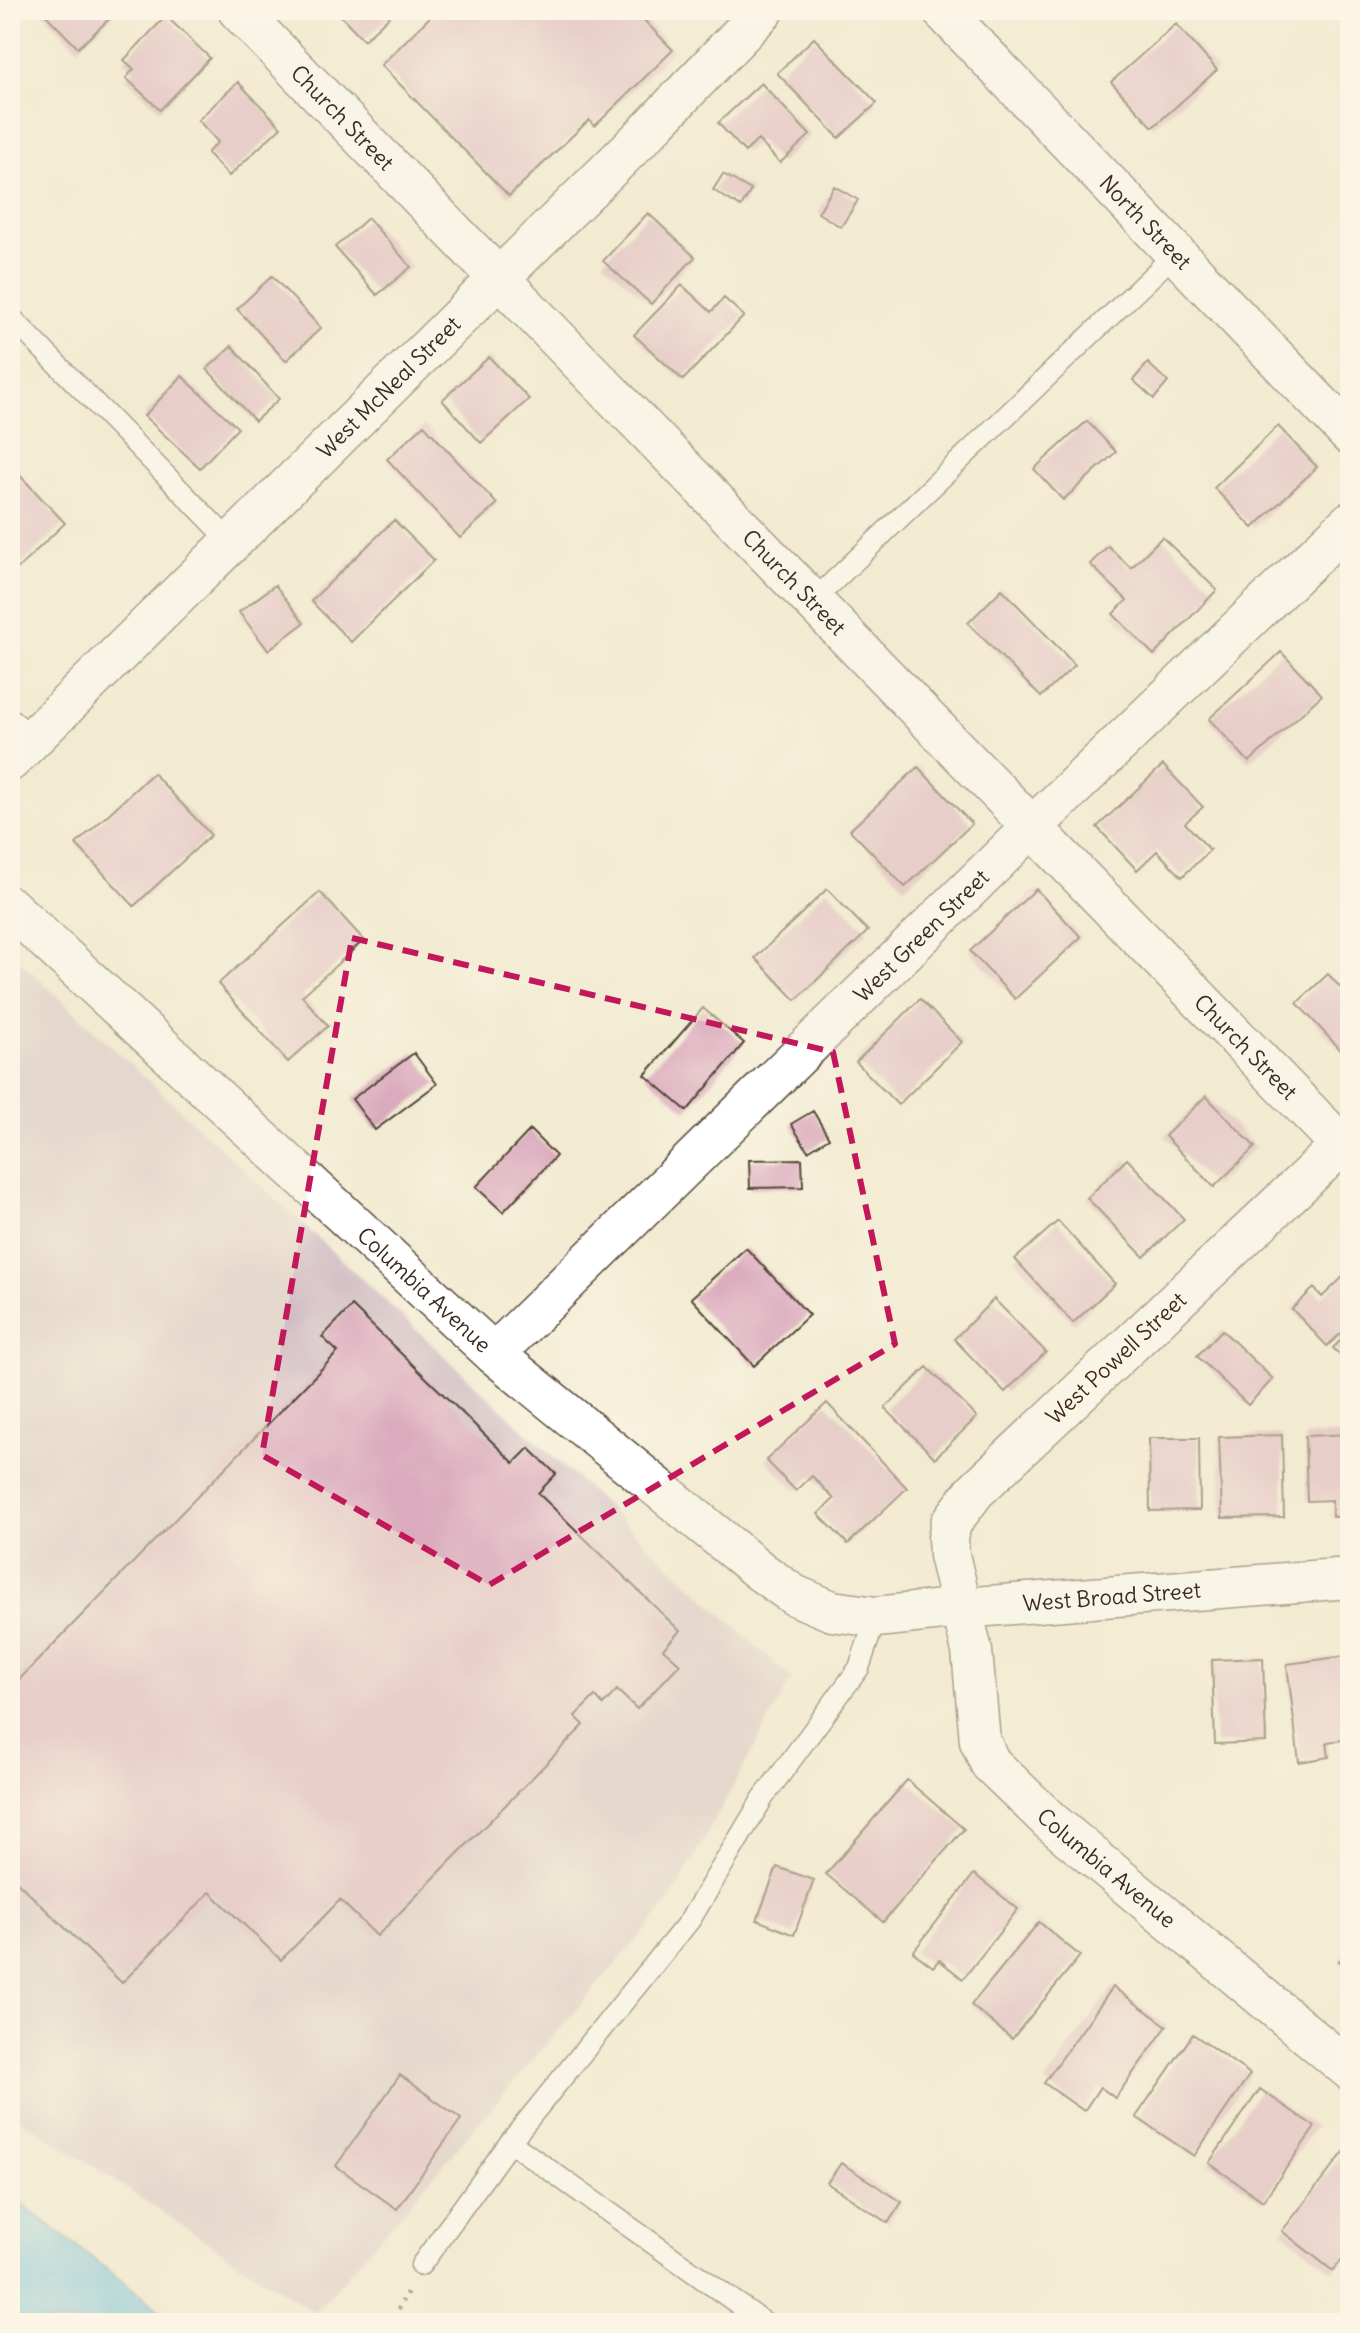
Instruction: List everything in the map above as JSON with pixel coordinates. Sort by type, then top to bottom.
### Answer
[{"type":"street","name":"Church Street","points":[[238,10],[1031,828],[1347,1145]]},
{"type":"street","name":"West McNeal Street","points":[[18,739],[231,542],[646,133],[764,10]]},
{"type":"street","name":"North Street","points":[[942,10],[1350,435]]},
{"type":"street","name":"West Green Street","points":[[494,1354],[1031,828],[1350,522]]},
{"type":"street","name":"Columbia Avenue","points":[[10,907],[494,1354],[748,1562],[794,1595],[832,1611],[876,1617]]},
{"type":"street","name":"West Powell Street","points":[[962,1608],[948,1538],[951,1523],[975,1491],[1347,1145]]},
{"type":"street","name":"West Broad Street","points":[[876,1617],[1350,1578]]},
{"type":"street","name":"Columbia Avenue","points":[[962,1608],[972,1651],[980,1741],[990,1763],[1050,1821],[1350,2070]]},
{"type":"lane","points":[[812,602],[1176,253]]},
{"type":"lane","points":[[10,316],[231,542]]},
{"type":"lane","points":[[421,2265],[510,2142],[690,1920],[763,1798],[859,1668],[876,1617]]},
{"type":"lane","points":[[510,2142],[765,2323]]},
{"type":"highlighted area","points":[[352,938],[833,1052],[895,1344],[489,1585],[262,1455]]},
{"type":"shaded area","points":[[10,952],[792,1679],[670,1901],[315,2313],[10,2112]]},
{"type":"water","points":[[10,2195],[176,2323],[10,2323]]},
{"type":"building","points":[[41,10],[119,10],[78,48]]},
{"type":"building","points":[[335,10],[396,10],[364,40]]},
{"type":"building","points":[[437,10],[634,10],[673,50],[595,126],[589,120],[509,196],[381,65]]},
{"type":"building","points":[[166,16],[210,58],[160,110],[126,78],[134,69],[124,60]]},
{"type":"building","points":[[1176,24],[1217,70],[1153,127],[1111,82]]},
{"type":"building","points":[[814,38],[877,103],[839,138],[777,73]]},
{"type":"building","points":[[238,82],[281,127],[229,176],[207,153],[218,142],[198,120]]},
{"type":"building","points":[[761,83],[810,135],[780,163],[758,140],[745,152],[718,123]]},
{"type":"building","points":[[723,174],[751,190],[741,207],[713,190]]},
{"type":"building","points":[[834,186],[858,200],[841,227],[818,213]]},
{"type":"building","points":[[648,213],[695,257],[651,304],[603,261]]},
{"type":"building","points":[[368,218],[411,267],[377,295],[335,247]]},
{"type":"building","points":[[272,276],[321,328],[286,361],[237,309]]},
{"type":"building","points":[[682,285],[711,312],[724,298],[744,316],[683,380],[634,335]]},
{"type":"building","points":[[232,346],[279,399],[255,421],[207,369]]},
{"type":"building","points":[[489,357],[529,399],[481,443],[442,400]]},
{"type":"building","points":[[1148,363],[1168,382],[1154,399],[1133,380]]},
{"type":"building","points":[[182,376],[238,428],[200,468],[144,416]]},
{"type":"building","points":[[1087,421],[1116,452],[1063,500],[1034,469]]},
{"type":"building","points":[[424,425],[497,504],[460,538],[387,459]]},
{"type":"building","points":[[1278,426],[1317,467],[1253,528],[1214,488]]},
{"type":"building","points":[[10,465],[65,523],[10,576]]},
{"type":"building","points":[[394,520],[434,560],[351,642],[311,601]]},
{"type":"building","points":[[1162,537],[1217,590],[1154,655],[1113,614],[1127,600],[1090,564],[1108,546],[1131,568]]},
{"type":"building","points":[[275,585],[304,623],[268,650],[239,612]]},
{"type":"building","points":[[1002,589],[1075,665],[1041,697],[968,623]]},
{"type":"building","points":[[1281,652],[1322,695],[1249,762],[1209,719]]},
{"type":"building","points":[[1163,765],[1203,807],[1185,823],[1210,850],[1182,877],[1157,851],[1137,870],[1097,827]]},
{"type":"building","points":[[918,767],[972,824],[905,887],[850,830]]},
{"type":"building","points":[[153,773],[211,835],[134,906],[76,844]]},
{"type":"building","points":[[827,889],[868,931],[796,1000],[755,958]]},
{"type":"building","points":[[1036,889],[1081,937],[1015,999],[970,951]]},
{"type":"building","points":[[320,892],[364,940],[302,996],[328,1026],[288,1062],[218,984]]},
{"type":"building","points":[[1328,974],[1350,998],[1348,1058],[1297,1003]]},
{"type":"building","points":[[920,999],[962,1042],[898,1105],[856,1062]]},
{"type":"building","points":[[703,1008],[744,1043],[687,1111],[645,1075]]},
{"type":"building","points":[[414,1053],[437,1084],[375,1130],[352,1099]]},
{"type":"building","points":[[1206,1096],[1255,1147],[1214,1187],[1165,1136]]},
{"type":"building","points":[[813,1111],[829,1138],[808,1151],[791,1124]]},
{"type":"building","points":[[530,1130],[556,1156],[503,1212],[476,1187]]},
{"type":"building","points":[[802,1159],[803,1187],[750,1188],[749,1160]]},
{"type":"building","points":[[1127,1159],[1184,1219],[1144,1257],[1087,1198]]},
{"type":"building","points":[[1058,1221],[1115,1284],[1073,1323],[1015,1259]]},
{"type":"building","points":[[746,1248],[809,1315],[754,1366],[691,1298]]},
{"type":"building","points":[[1350,1270],[1350,1325],[1327,1346],[1292,1309],[1314,1288],[1322,1297]]},
{"type":"building","points":[[994,1299],[1046,1352],[1005,1392],[954,1339]]},
{"type":"building","points":[[352,1306],[514,1463],[529,1448],[556,1474],[538,1493],[680,1631],[663,1649],[680,1664],[637,1709],[617,1690],[603,1705],[595,1696],[575,1716],[584,1725],[377,1936],[340,1900],[281,1960],[210,1892],[122,1983],[10,1875],[10,1689],[338,1352],[322,1337]]},
{"type":"building","points":[[1222,1330],[1273,1379],[1248,1405],[1197,1356]]},
{"type":"building","points":[[1350,1331],[1350,1365],[1333,1348]]},
{"type":"building","points":[[927,1367],[977,1417],[935,1458],[885,1408]]},
{"type":"building","points":[[827,1403],[907,1488],[848,1544],[818,1514],[834,1499],[812,1476],[796,1491],[766,1460]]},
{"type":"building","points":[[1350,1434],[1350,1516],[1332,1517],[1332,1500],[1307,1501],[1305,1436]]},
{"type":"building","points":[[1282,1435],[1284,1517],[1222,1518],[1219,1437]]},
{"type":"building","points":[[1149,1438],[1199,1438],[1200,1510],[1150,1511]]},
{"type":"building","points":[[1346,1656],[1350,1689],[1350,1739],[1327,1742],[1329,1757],[1299,1762],[1287,1664]]},
{"type":"building","points":[[1263,1658],[1266,1742],[1215,1744],[1212,1660]]},
{"type":"building","points":[[907,1780],[964,1829],[883,1922],[826,1874]]},
{"type":"building","points":[[777,1867],[814,1880],[794,1935],[757,1920]]},
{"type":"building","points":[[974,1874],[1018,1909],[963,1979],[939,1960],[933,1967],[913,1952]]},
{"type":"building","points":[[1039,1922],[1080,1956],[1012,2039],[971,2005]]},
{"type":"building","points":[[1350,1948],[1350,1970],[1339,1961]]},
{"type":"building","points":[[1113,1987],[1167,2026],[1115,2098],[1100,2087],[1084,2111],[1044,2083]]},
{"type":"building","points":[[1193,2034],[1250,2074],[1194,2156],[1136,2117]]},
{"type":"building","points":[[400,2075],[461,2119],[397,2209],[336,2166]]},
{"type":"building","points":[[1260,2089],[1315,2127],[1263,2201],[1209,2163]]},
{"type":"building","points":[[1345,2151],[1350,2155],[1350,2250],[1333,2271],[1282,2231]]},
{"type":"building","points":[[841,2163],[902,2202],[888,2223],[827,2183]]}]
